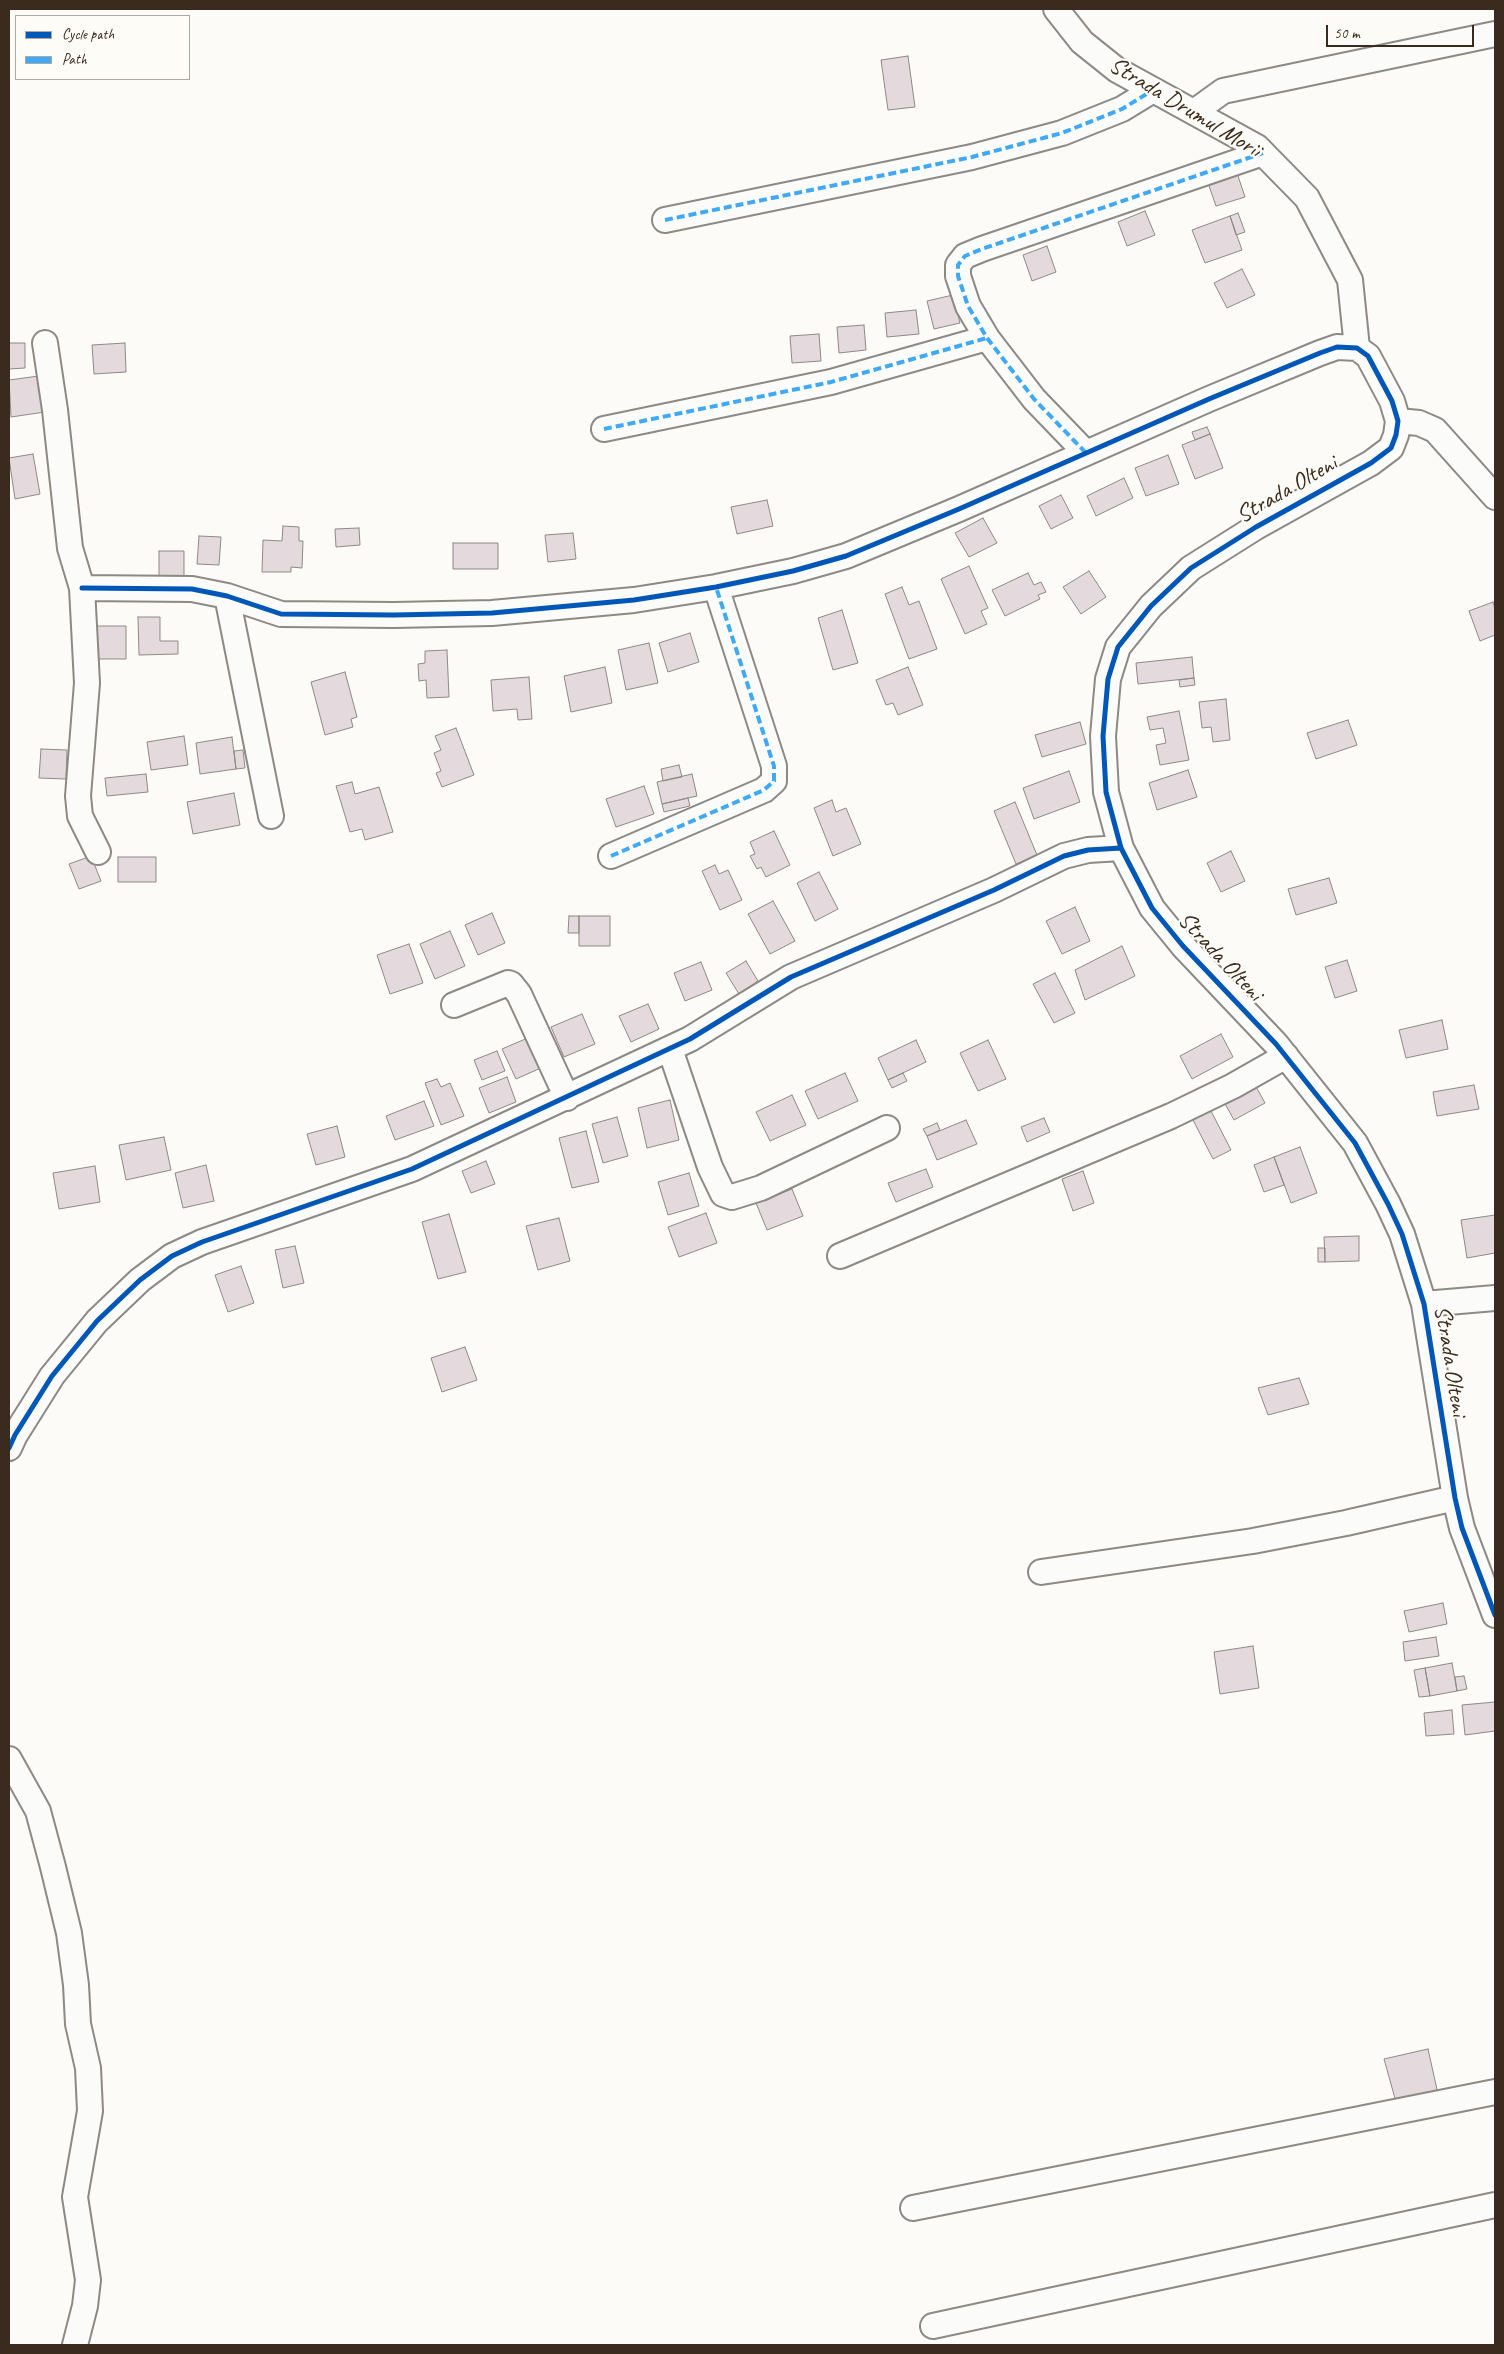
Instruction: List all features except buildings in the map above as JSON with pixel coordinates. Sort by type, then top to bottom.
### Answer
[{"type":"street","name":"Strada Drumul Morii","points":[[1056,9],[1082,42],[1117,70],[1257,147],[1307,198],[1350,280],[1357,348]]},
{"type":"street","points":[[1194,112],[1223,91],[1495,34]]},
{"type":"street","points":[[665,220],[972,157],[1062,133],[1122,109],[1153,90]]},
{"type":"street","points":[[1086,453],[1034,399],[987,338],[968,306],[958,276],[958,264],[965,256],[1263,153]]},
{"type":"street","points":[[604,429],[831,382],[987,338]]},
{"type":"street","points":[[45,343],[55,410],[70,548],[82,588],[87,683],[78,796],[80,816],[98,852]]},
{"type":"street","points":[[82,588],[192,589],[227,596],[281,614],[394,615],[502,612],[634,600],[716,588],[793,571],[846,556],[1337,347],[1357,348],[1368,356],[1392,401],[1398,421],[1419,423],[1434,430],[1495,497]]},
{"type":"street","name":"Strada Olteni","points":[[1398,421],[1396,435],[1391,448],[1371,463],[1190,568],[1151,606],[1118,647],[1108,679],[1103,736],[1106,792],[1121,848],[1152,908],[1183,946],[1286,1056],[1354,1143],[1388,1204],[1402,1234],[1424,1304],[1455,1498],[1462,1528],[1495,1615]]},
{"type":"street","points":[[611,856],[764,790],[774,781],[774,766],[716,588]]},
{"type":"street","points":[[227,596],[271,816]]},
{"type":"street","points":[[9,1448],[14,1434],[52,1376],[97,1321],[140,1280],[172,1256],[202,1242],[412,1169],[690,1039],[792,977],[994,890],[1064,856],[1088,850],[1121,848]]},
{"type":"street","points":[[454,1005],[508,983],[511,984],[519,994],[567,1098]]},
{"type":"street","points":[[670,1049],[710,1167],[723,1194],[732,1197],[761,1188],[887,1128]]},
{"type":"street","points":[[840,1256],[1171,1116],[1233,1086],[1286,1056]]},
{"type":"street","points":[[1424,1304],[1495,1298]]},
{"type":"street","points":[[1041,1572],[1253,1541],[1346,1523],[1455,1498]]},
{"type":"street","points":[[9,1759],[38,1811],[54,1867],[69,1933],[76,1985],[78,2024],[88,2068],[90,2111],[75,2197],[88,2280],[85,2306],[75,2345]]},
{"type":"street","points":[[914,2208],[1495,2092]]},
{"type":"street","points":[[933,2326],[1495,2205]]},
{"type":"marked path","points":[[665,220],[972,157],[1062,133],[1122,109],[1153,90]]},
{"type":"marked path","points":[[1086,453],[1034,399],[987,338],[968,306],[958,276],[958,265],[965,256],[982,249],[1263,153]]},
{"type":"marked path","points":[[604,429],[831,382],[987,338]]},
{"type":"marked path","points":[[611,856],[764,790],[774,781],[774,766],[716,587]]},
{"type":"cycle path","points":[[82,588],[192,589],[227,596],[281,614],[394,615],[492,613],[634,600],[716,587],[793,571],[846,556],[1320,353],[1337,347],[1357,348],[1368,356],[1392,401],[1398,421],[1396,435],[1391,448],[1371,463],[1256,527],[1191,568],[1151,606],[1118,647],[1108,679],[1103,736],[1106,792],[1121,848],[1152,908],[1183,946],[1276,1044],[1355,1143],[1388,1204],[1402,1234],[1424,1304],[1455,1498],[1462,1528],[1495,1615]]},
{"type":"cycle path","points":[[9,1448],[15,1435],[52,1376],[97,1321],[140,1280],[172,1256],[202,1242],[412,1169],[690,1039],[791,977],[994,890],[1064,856],[1088,850],[1121,848]]}]
